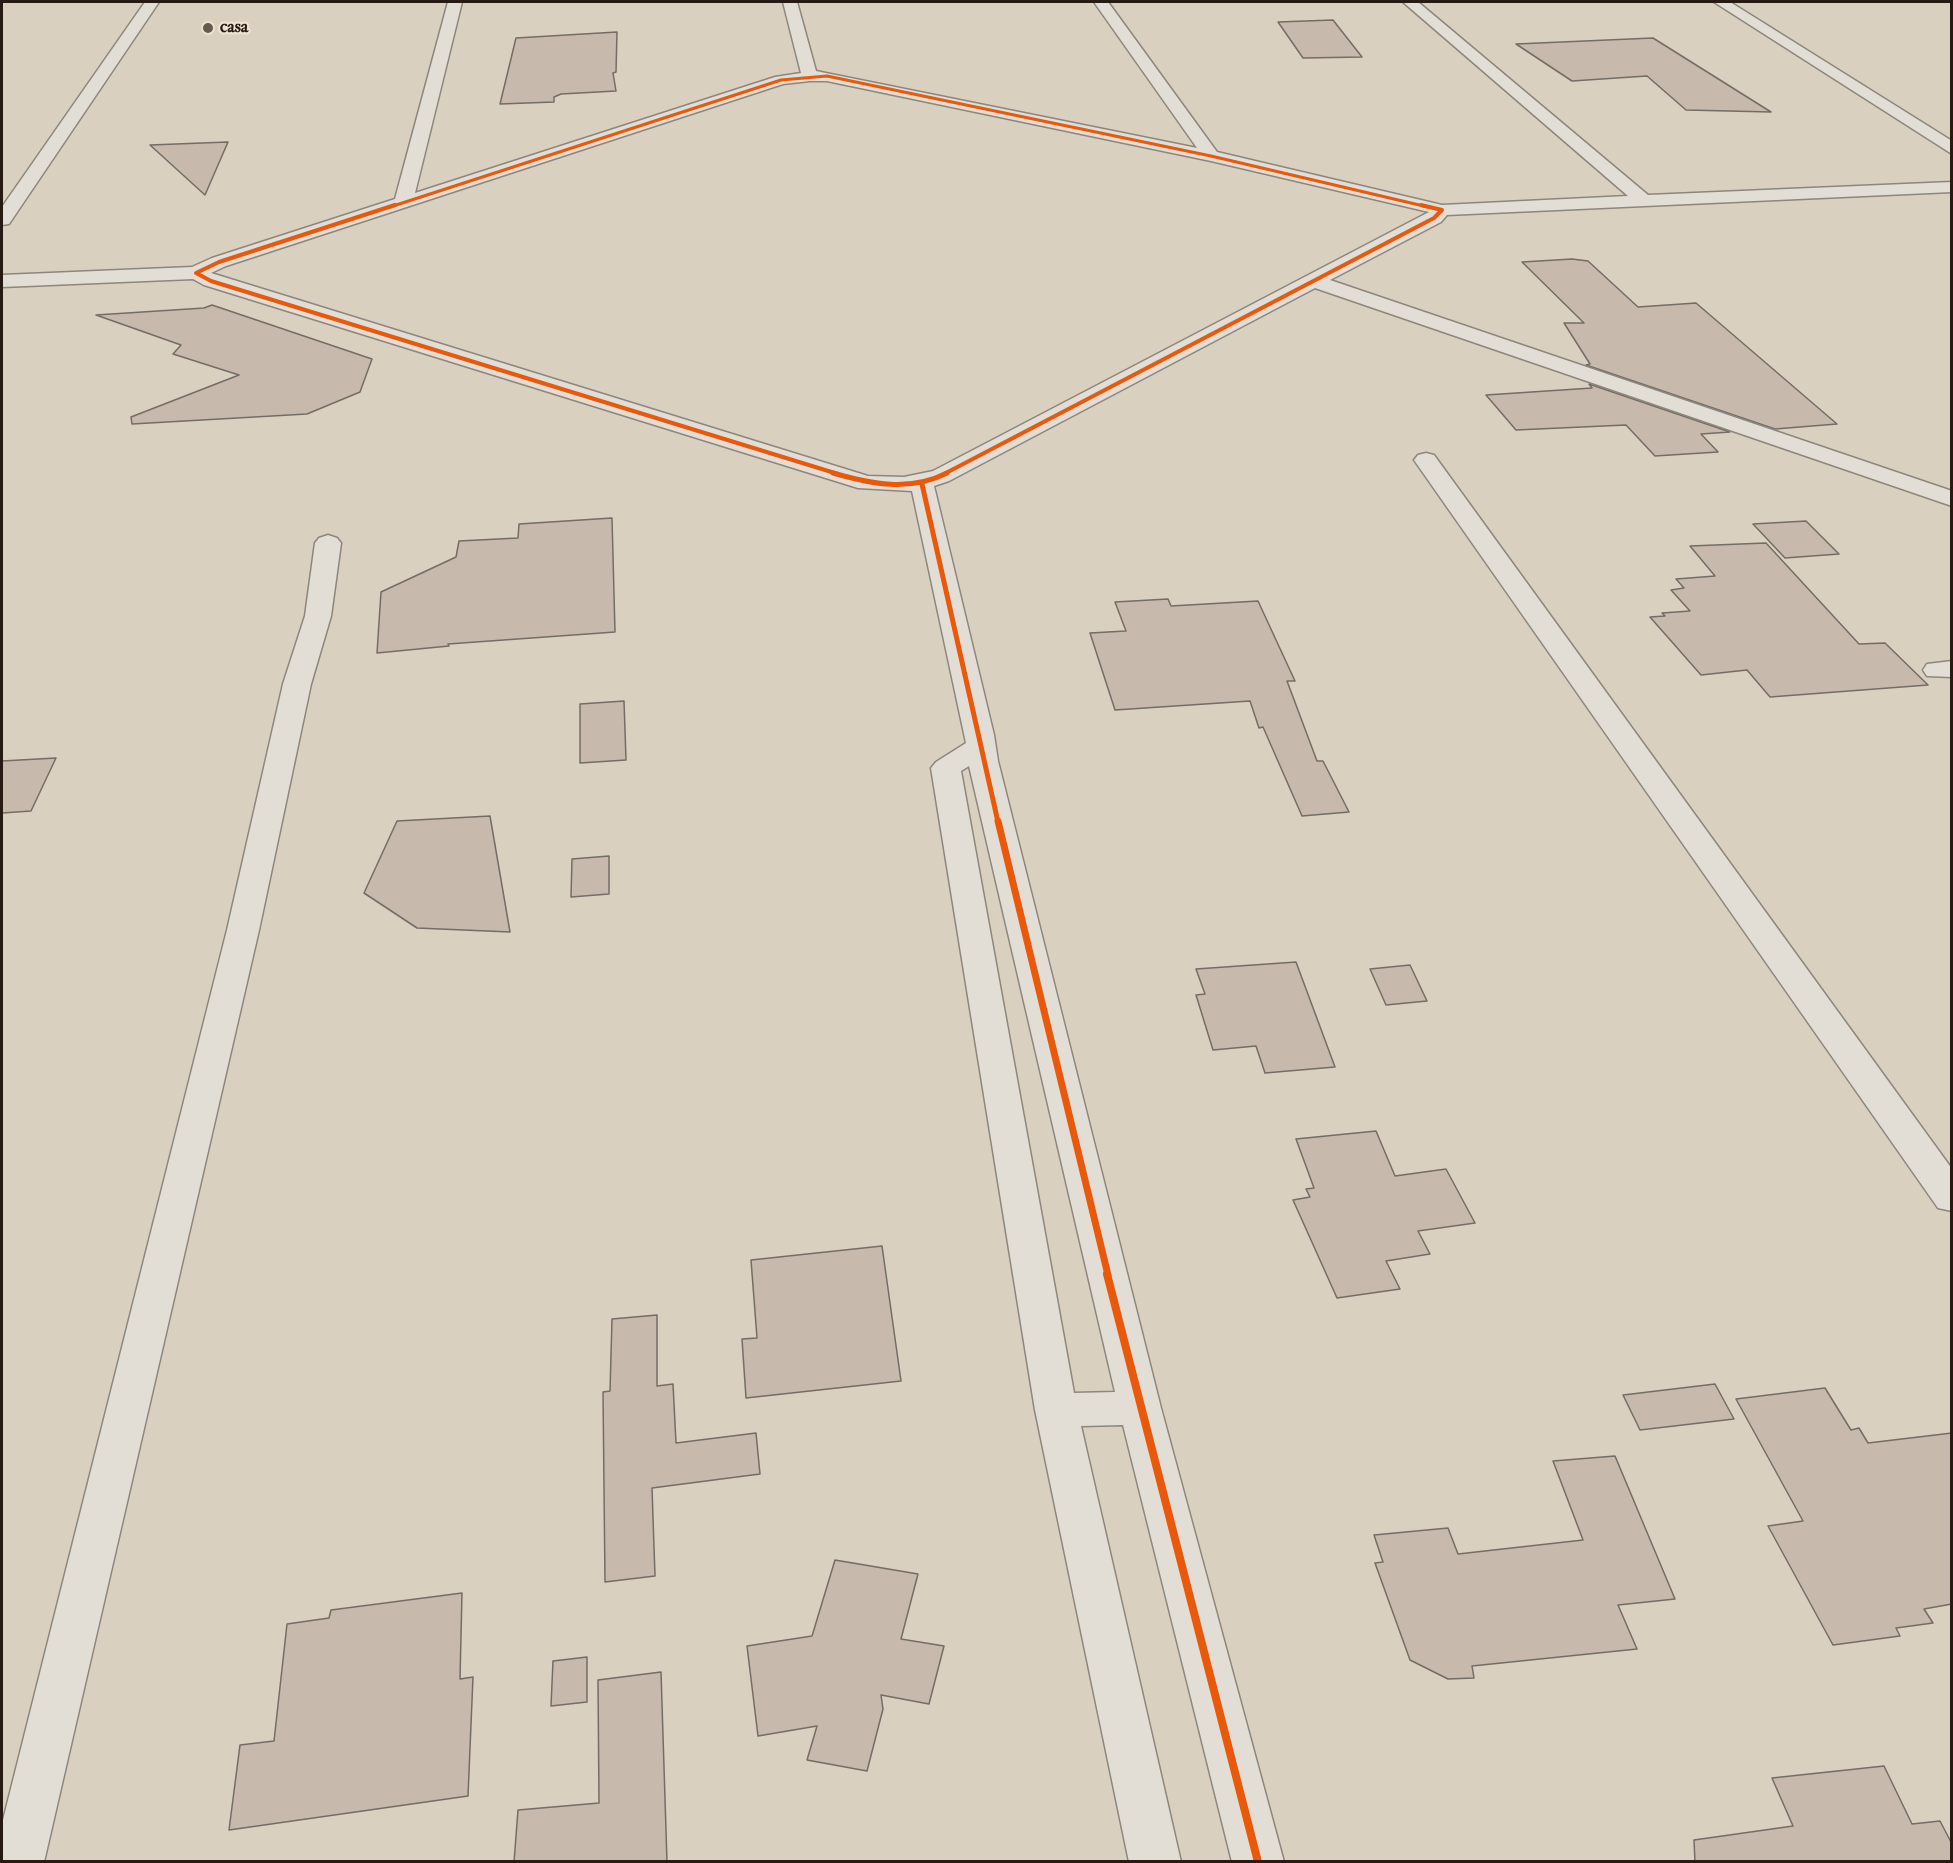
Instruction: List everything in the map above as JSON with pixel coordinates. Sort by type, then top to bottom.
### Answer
[{"type":"street","points":[[2,220],[152,2]]},
{"type":"street","points":[[403,203],[455,2]]},
{"type":"street","points":[[790,2],[810,76]]},
{"type":"street","points":[[1101,2],[1210,156]]},
{"type":"street","points":[[1410,2],[1644,201]]},
{"type":"street","points":[[1720,2],[1952,148]]},
{"type":"street","points":[[2,281],[196,273],[219,262],[781,80],[810,76],[827,76],[1210,156],[1442,210],[1952,187]]},
{"type":"street","points":[[196,273],[211,281],[866,483],[922,484],[1434,218],[1442,210]]},
{"type":"street","points":[[1314,280],[1952,499]]},
{"type":"street","points":[[1426,459],[1952,1198]]},
{"type":"street","points":[[922,484],[982,746],[986,773],[1140,1408],[1258,1862]]},
{"type":"street","points":[[18,1862],[243,930],[297,684],[318,616],[328,543]]},
{"type":"street","points":[[982,746],[946,768],[1056,1410],[1155,1862]]},
{"type":"street","points":[[1056,1410],[1140,1408]]},
{"type":"building","points":[[1333,20],[1362,57],[1303,58],[1278,22]]},
{"type":"building","points":[[617,32],[616,72],[613,73],[616,91],[561,94],[554,97],[554,102],[500,104],[516,38]]},
{"type":"building","points":[[1653,38],[1771,112],[1686,110],[1647,76],[1572,81],[1516,44]]},
{"type":"building","points":[[228,142],[205,195],[150,145]]},
{"type":"building","points":[[1572,259],[1588,261],[1638,307],[1696,303],[1837,424],[1775,429],[1586,365],[1590,364],[1564,323],[1584,323],[1522,262]]},
{"type":"building","points":[[212,305],[372,359],[360,392],[307,414],[132,424],[131,417],[239,375],[173,354],[181,345],[96,315],[204,308]]},
{"type":"building","points":[[1589,384],[1730,432],[1701,434],[1718,452],[1655,456],[1626,425],[1516,430],[1486,395],[1592,388]]},
{"type":"building","points":[[612,518],[615,632],[448,644],[449,646],[377,653],[381,592],[456,557],[459,541],[518,538],[519,524]]},
{"type":"building","points":[[1806,521],[1839,554],[1785,558],[1753,524]]},
{"type":"building","points":[[1766,543],[1859,644],[1885,643],[1928,685],[1770,697],[1747,670],[1701,675],[1650,617],[1665,616],[1662,613],[1690,611],[1671,590],[1684,588],[1676,579],[1715,576],[1690,546]]},
{"type":"building","points":[[1168,599],[1171,606],[1258,601],[1295,681],[1287,681],[1317,761],[1323,761],[1349,812],[1302,816],[1263,727],[1259,728],[1250,701],[1115,710],[1090,633],[1126,631],[1115,602]]},
{"type":"building","points":[[624,701],[626,760],[580,763],[580,704]]},
{"type":"building","points":[[56,758],[31,811],[2,813],[2,761]]},
{"type":"building","points":[[490,816],[510,932],[417,928],[364,893],[397,821]]},
{"type":"building","points":[[609,856],[609,894],[571,897],[572,859]]},
{"type":"building","points":[[1296,962],[1335,1067],[1265,1073],[1256,1046],[1213,1050],[1196,995],[1205,994],[1196,969]]},
{"type":"building","points":[[1410,965],[1427,1001],[1386,1005],[1370,969]]},
{"type":"building","points":[[1376,1131],[1395,1176],[1446,1169],[1475,1223],[1418,1231],[1430,1254],[1386,1261],[1400,1289],[1337,1298],[1293,1200],[1310,1197],[1306,1189],[1314,1188],[1296,1139]]},
{"type":"building","points":[[882,1246],[901,1381],[746,1398],[742,1339],[757,1338],[751,1260]]},
{"type":"building","points":[[657,1315],[657,1386],[673,1384],[676,1443],[756,1433],[760,1474],[652,1488],[655,1576],[605,1582],[603,1392],[610,1391],[612,1319]]},
{"type":"building","points":[[1715,1384],[1734,1419],[1640,1430],[1623,1395]]},
{"type":"building","points":[[1825,1388],[1851,1430],[1859,1428],[1868,1443],[1952,1433],[1952,1604],[1924,1609],[1933,1623],[1896,1628],[1900,1636],[1833,1645],[1768,1526],[1803,1521],[1736,1399]]},
{"type":"building","points":[[1615,1456],[1675,1599],[1618,1605],[1637,1649],[1472,1666],[1474,1678],[1448,1679],[1410,1660],[1375,1563],[1383,1562],[1374,1535],[1448,1528],[1458,1554],[1583,1540],[1553,1461]]},
{"type":"building","points":[[835,1560],[918,1574],[901,1639],[944,1646],[929,1704],[881,1695],[883,1709],[867,1771],[807,1760],[817,1726],[758,1736],[747,1646],[812,1636]]},
{"type":"building","points":[[462,1593],[460,1679],[473,1677],[468,1796],[229,1830],[240,1745],[274,1741],[287,1624],[329,1618],[331,1610]]},
{"type":"building","points":[[587,1657],[587,1702],[551,1706],[553,1661]]},
{"type":"building","points":[[661,1672],[667,1862],[514,1862],[518,1810],[599,1803],[598,1680]]},
{"type":"building","points":[[1884,1766],[1912,1824],[1940,1821],[1952,1844],[1952,1862],[1695,1862],[1694,1840],[1793,1826],[1772,1778]]},
{"type":"cycle path","points":[[810,76],[827,76],[1211,156],[1442,210],[1434,218],[941,476],[923,482],[904,484],[866,483],[211,281],[196,273],[219,262],[781,80],[810,76]]},
{"type":"cycle path","points":[[922,484],[980,735],[983,761],[1140,1408],[1258,1862]]},
{"type":"place","name":"casa","points":[[208,28]]}]
